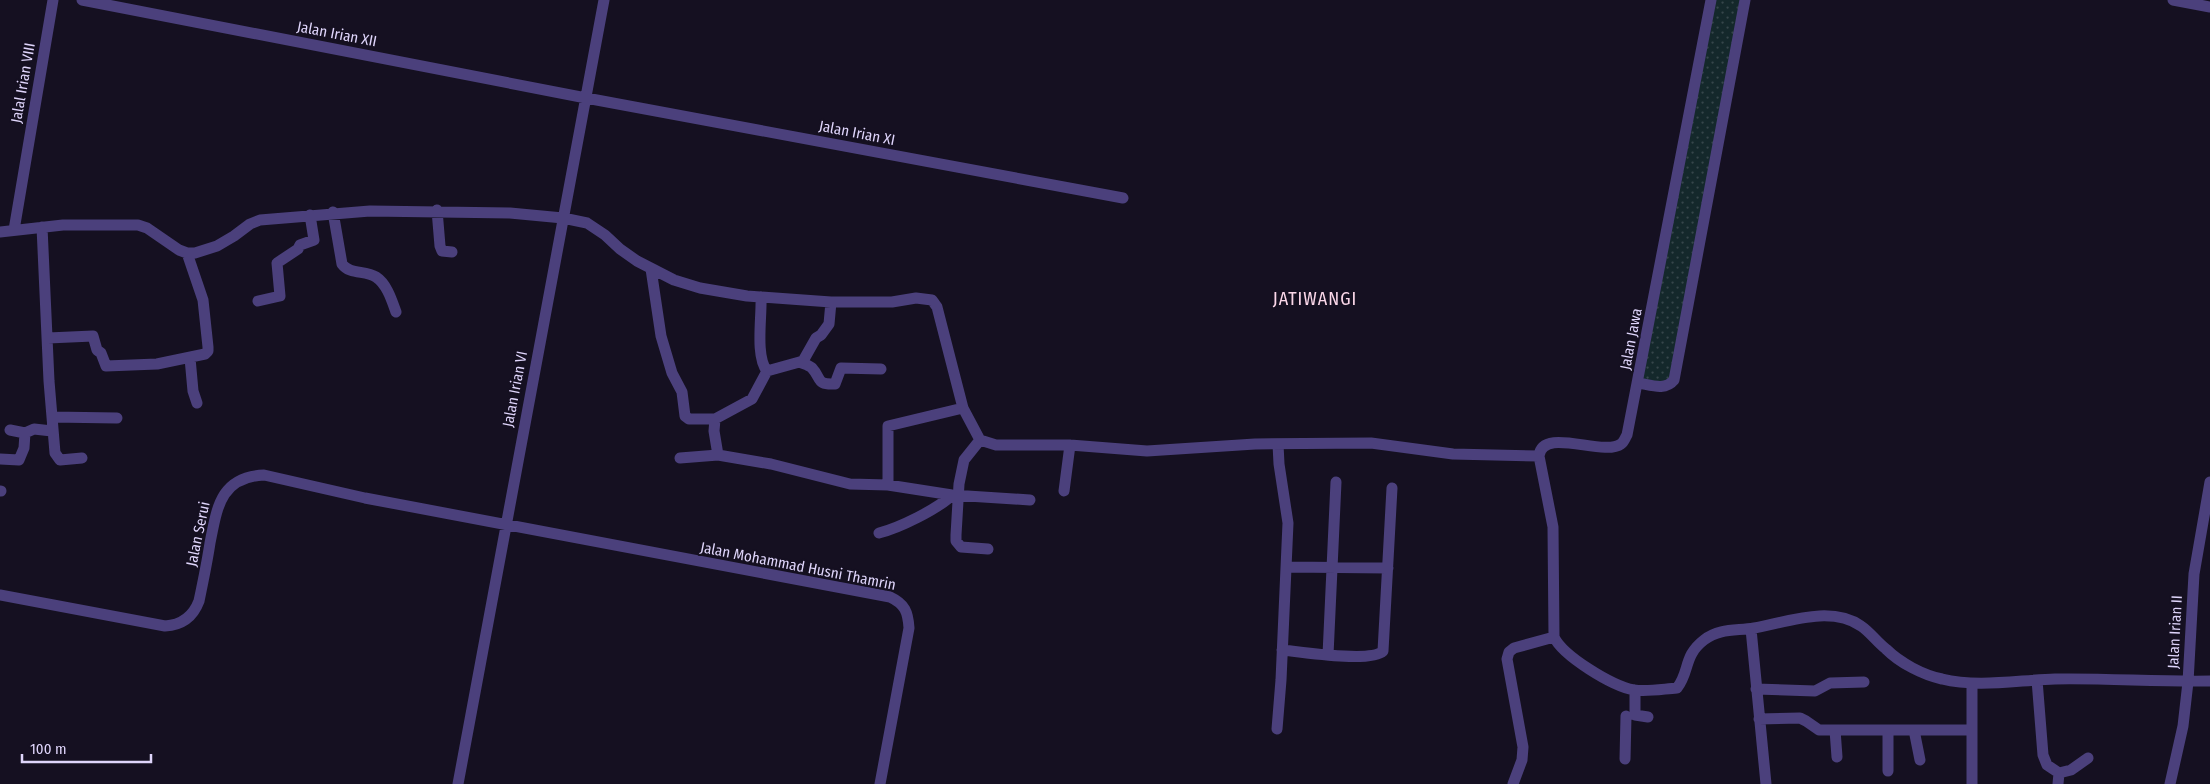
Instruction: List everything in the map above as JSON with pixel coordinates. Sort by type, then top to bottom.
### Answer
[{"type":"street","name":"Jalal Irian VIII","points":[[14,230],[53,0]]},
{"type":"street","name":"Jalan Irian XII","points":[[82,0],[586,98]]},
{"type":"street","name":"Jalan Irian VI","points":[[458,784],[604,0]]},
{"type":"street","name":"Jalan Jawa","points":[[1711,0],[1638,383],[1662,387],[1669,386],[1674,380],[1745,0]]},
{"type":"street","points":[[2174,0],[2210,7]]},
{"type":"street","name":"Jalan Irian XI","points":[[586,98],[1123,198]]},
{"type":"street","points":[[0,232],[91,224],[138,225],[147,228],[166,242],[187,253],[210,249],[256,222],[333,212],[437,210],[510,212],[563,218],[593,226],[605,234],[620,249],[651,269],[674,280],[700,288],[761,297],[831,302],[892,302],[916,298],[932,300],[937,307],[963,408],[980,440],[996,445],[1070,445],[1147,451],[1278,444],[1371,443],[1453,454],[1539,456]]},
{"type":"street","points":[[437,210],[440,248],[442,251],[452,252]]},
{"type":"street","points":[[333,212],[342,264],[348,270],[376,277],[387,292],[396,312]]},
{"type":"street","points":[[258,301],[280,296],[277,263],[298,249],[300,245],[314,240],[310,215]]},
{"type":"street","points":[[42,227],[52,430],[58,459],[82,458]]},
{"type":"street","points":[[48,338],[94,336],[97,350],[101,353],[106,366],[148,365],[190,358],[208,352],[203,300],[187,253]]},
{"type":"street","points":[[651,269],[660,336],[672,373],[682,392],[685,416],[689,419],[715,419],[752,399],[767,371],[800,362],[806,358],[816,338],[821,335],[829,324],[831,302]]},
{"type":"street","points":[[761,297],[760,355],[763,367],[767,371]]},
{"type":"street","points":[[190,358],[193,388],[197,403]]},
{"type":"street","points":[[800,362],[811,367],[819,382],[826,384],[834,384],[841,368],[881,369]]},
{"type":"street","points":[[1638,383],[1627,435],[1623,444],[1605,448],[1554,442],[1539,450],[1553,526],[1554,637],[1558,645],[1568,655],[1613,682],[1635,690],[1677,688],[1681,683],[1689,656],[1704,640],[1722,630],[1752,629],[1815,616],[1840,617],[1862,626],[1887,651],[1927,674],[1942,680],[1972,684],[2037,680],[2210,681]]},
{"type":"street","points":[[888,485],[888,426],[963,408]]},
{"type":"street","points":[[52,417],[117,418]]},
{"type":"street","points":[[715,419],[715,439],[718,455]]},
{"type":"street","points":[[10,430],[25,432],[34,429],[52,430]]},
{"type":"street","points":[[0,459],[19,460],[24,448],[25,432]]},
{"type":"street","points":[[980,440],[964,460],[955,495],[956,535],[958,544],[961,547],[988,549]]},
{"type":"street","points":[[1277,729],[1288,522],[1279,464],[1278,444]]},
{"type":"street","points":[[1064,491],[1070,445]]},
{"type":"street","points":[[680,458],[718,455],[771,464],[832,481],[850,484],[888,485],[955,495],[1030,500]]},
{"type":"street","name":"Jalan Serui","points":[[0,595],[165,626],[178,624],[191,616],[199,601],[220,500],[235,483],[252,476],[264,475],[365,498],[505,525]]},
{"type":"street","points":[[1328,656],[1336,482]]},
{"type":"street","name":"Jalan Irian II","points":[[2170,784],[2178,756],[2188,682],[2194,574],[2210,482]]},
{"type":"street","points":[[1282,650],[1328,656],[1377,656],[1384,651],[1392,488]]},
{"type":"street","points":[[879,533],[897,527],[955,495]]},
{"type":"street","name":"Jalan Mohammad Husni Thamrin","points":[[505,525],[898,600],[905,607],[909,617],[909,628],[880,784]]},
{"type":"street","points":[[1286,567],[1388,568]]},
{"type":"street","points":[[1752,629],[1766,784]]},
{"type":"street","points":[[1513,784],[1522,760],[1523,747],[1507,659],[1509,652],[1514,648],[1554,637]]},
{"type":"street","points":[[2037,680],[2043,754],[2047,765],[2058,779],[2088,758]]},
{"type":"street","points":[[1756,689],[1815,691],[1830,683],[1864,682]]},
{"type":"street","points":[[1972,684],[1972,784]]},
{"type":"street","points":[[1625,759],[1627,716],[1635,690]]},
{"type":"street","points":[[1627,716],[1648,717]]},
{"type":"street","points":[[1759,719],[1800,718],[1806,720],[1818,730],[1971,730]]},
{"type":"street","points":[[1835,730],[1836,757]]},
{"type":"street","points":[[1888,730],[1888,771]]},
{"type":"street","points":[[1914,730],[1920,760]]},
{"type":"green space","points":[[1710,0],[1745,0],[1674,380],[1638,383]]},
{"type":"district","name":"JATIWANGI","points":[[1315,299]]}]
